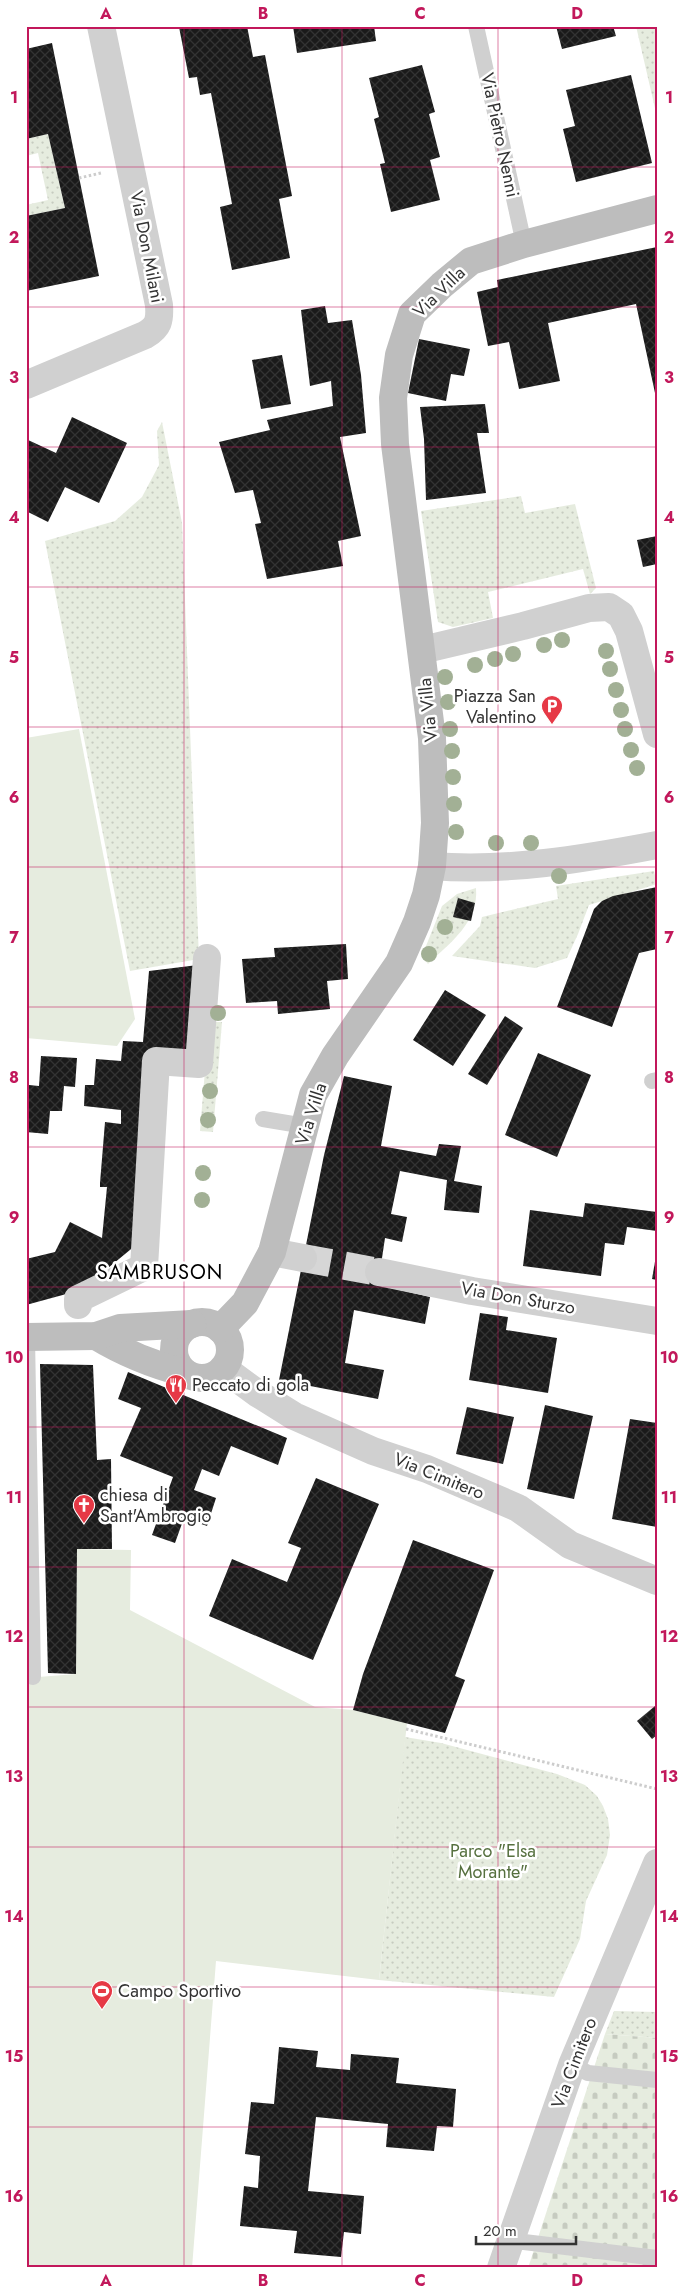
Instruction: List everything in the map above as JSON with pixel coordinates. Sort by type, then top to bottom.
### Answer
[{"type":"street","name":"Via Don Milani","points":[[26,385],[145,335],[153,330],[160,320],[159,305],[102,26]]},
{"type":"street","name":"Via Villa","points":[[220,1329],[245,1303],[272,1252],[313,1095],[323,1076],[399,963],[417,922],[426,895],[432,866],[435,822],[432,738],[396,444],[393,398],[399,355],[412,314],[442,285],[472,261],[524,244],[657,209]]},
{"type":"street","points":[[422,650],[589,608],[609,608],[621,615],[629,631],[657,734]]},
{"type":"street","points":[[432,866],[540,864],[657,845]]},
{"type":"street","points":[[78,1305],[78,1299],[144,1267],[156,1060],[199,1064],[207,958]]},
{"type":"street","points":[[272,1252],[303,1258]]},
{"type":"street","name":"Via Don Sturzo","points":[[379,1272],[472,1291],[657,1321]]},
{"type":"street","points":[[27,1337],[96,1336],[120,1328],[202,1322],[213,1324],[220,1329],[228,1340],[230,1350],[228,1361],[223,1368],[212,1376],[201,1378],[166,1368],[117,1349],[96,1336]]},
{"type":"street","points":[[185,1373],[178,1367],[174,1349],[176,1338],[182,1329],[192,1324]]},
{"type":"street","name":"Via Cimitero","points":[[223,1368],[257,1393],[294,1416],[373,1451],[427,1469],[518,1508],[570,1544],[657,1581]]},
{"type":"street","name":"Via Cimitero","points":[[501,2268],[572,2065],[657,1863]]},
{"type":"lane","name":"Via Pietro Nenni","points":[[476,26],[524,244]]},
{"type":"lane","points":[[262,1119],[305,1126]]},
{"type":"lane","points":[[27,1337],[33,1677]]},
{"type":"lane","points":[[572,2065],[588,2072],[657,2080]]},
{"type":"lane","points":[[510,2238],[524,2242],[657,2258]]},
{"type":"path","points":[[406,1730],[657,1788]]},
{"type":"green space","points":[[636,26],[657,26],[657,117]]},
{"type":"green space","points":[[48,134],[65,208],[26,216],[26,205],[48,200],[38,153],[26,156],[26,139]]},
{"type":"green space","points":[[162,422],[182,523],[199,959],[130,971],[45,541],[115,521],[142,497],[159,465],[157,431]]},
{"type":"green space","points":[[521,496],[525,513],[575,504],[596,588],[590,594],[583,569],[488,592],[493,618],[453,627],[438,622],[421,511]]},
{"type":"green space","points":[[79,729],[135,1019],[117,1046],[26,1038],[26,738]]},
{"type":"green space","points":[[654,871],[657,884],[589,905],[567,958],[535,968],[452,956],[480,926],[482,917],[558,899],[556,886]]},
{"type":"green space","points":[[476,888],[476,900],[468,921],[454,940],[428,964],[422,956],[442,906],[457,894]]},
{"type":"green space","points":[[209,1022],[222,1022],[213,1132],[200,1131]]},
{"type":"green space","points":[[77,1549],[131,1550],[130,1610],[315,1707],[353,1710],[407,1723],[379,1980],[216,1961],[192,2268],[26,2268],[26,1678],[76,1674]]},
{"type":"green space","name":"Parco \"Elsa Morante\"","points":[[405,1737],[441,1743],[557,1774],[585,1785],[597,1796],[603,1806],[608,1819],[610,1835],[607,1855],[586,1901],[580,1939],[554,1997],[379,1980]]},
{"type":"green space","points":[[614,2011],[657,2012],[657,2038],[605,2034]]},
{"type":"green space","points":[[605,2034],[657,2038],[657,2268],[528,2268]]},
{"type":"building","points":[[247,26],[253,57],[265,55],[292,196],[279,199],[290,258],[232,270],[220,207],[232,204],[211,93],[200,95],[197,77],[189,78],[179,27]]},
{"type":"building","points":[[293,26],[374,26],[376,41],[297,53]]},
{"type":"building","points":[[556,26],[613,26],[616,36],[562,49]]},
{"type":"building","points":[[52,43],[99,276],[26,291],[26,216],[65,208],[48,134],[26,139],[26,49]]},
{"type":"building","points":[[422,65],[435,112],[429,114],[440,157],[430,160],[440,200],[391,212],[380,164],[385,163],[374,119],[379,117],[369,78]]},
{"type":"building","points":[[631,75],[652,163],[576,182],[563,129],[575,126],[566,90]]},
{"type":"building","points":[[657,247],[657,392],[655,393],[636,304],[548,323],[560,381],[519,389],[509,342],[488,346],[477,292],[498,287],[497,280]]},
{"type":"building","points":[[325,306],[328,323],[352,320],[361,375],[366,433],[340,437],[361,536],[338,541],[343,566],[267,579],[255,524],[261,523],[253,490],[235,493],[219,442],[270,430],[267,420],[333,406],[331,381],[310,386],[301,310]]},
{"type":"building","points":[[419,339],[470,349],[464,376],[451,374],[446,401],[408,393]]},
{"type":"building","points":[[282,355],[291,404],[261,409],[252,360]]},
{"type":"building","points":[[485,404],[489,433],[477,433],[486,493],[426,500],[424,439],[420,407]]},
{"type":"building","points":[[72,417],[127,443],[99,503],[65,487],[48,522],[26,511],[26,439],[56,453]]},
{"type":"building","points":[[657,536],[657,564],[643,567],[637,540]]},
{"type":"building","points":[[657,887],[657,949],[639,953],[612,1027],[557,1007],[594,909],[602,901],[613,896]]},
{"type":"building","points":[[458,898],[475,903],[471,921],[453,917]]},
{"type":"building","points":[[346,944],[348,979],[327,981],[330,1009],[278,1014],[277,1001],[246,1003],[242,959],[275,957],[274,948]]},
{"type":"building","points":[[198,965],[191,1051],[152,1050],[136,1245],[91,1282],[70,1293],[26,1305],[26,1259],[55,1252],[70,1222],[102,1238],[107,1187],[100,1187],[105,1122],[121,1124],[121,1110],[84,1106],[85,1085],[94,1085],[96,1059],[121,1061],[123,1041],[143,1042],[149,971]]},
{"type":"building","points":[[445,990],[486,1015],[453,1066],[413,1040]]},
{"type":"building","points":[[505,1016],[523,1028],[487,1085],[468,1074]]},
{"type":"building","points":[[538,1053],[591,1075],[557,1157],[505,1135]]},
{"type":"building","points":[[41,1056],[77,1058],[75,1087],[64,1086],[62,1111],[50,1111],[48,1134],[26,1132],[29,1085],[39,1086]]},
{"type":"building","points":[[344,1076],[392,1086],[381,1146],[436,1156],[439,1144],[461,1146],[454,1181],[482,1186],[479,1213],[444,1210],[447,1180],[400,1171],[391,1214],[407,1217],[402,1242],[385,1238],[378,1285],[430,1297],[425,1324],[354,1310],[345,1363],[384,1370],[378,1399],[279,1380],[324,1155]]},
{"type":"building","points":[[585,1203],[657,1212],[657,1231],[627,1227],[624,1245],[605,1243],[601,1276],[523,1266],[530,1210],[583,1217]]},
{"type":"building","points":[[657,1256],[657,1280],[652,1279]]},
{"type":"building","points":[[480,1313],[508,1317],[506,1330],[557,1338],[548,1393],[469,1380]]},
{"type":"building","name":"chiesa di Sant'Ambrogio","points":[[40,1364],[93,1365],[97,1460],[111,1459],[112,1549],[77,1549],[76,1674],[48,1673]]},
{"type":"building","points":[[128,1372],[287,1438],[278,1465],[231,1446],[219,1476],[202,1469],[194,1490],[216,1498],[207,1526],[184,1518],[175,1543],[152,1535],[173,1477],[120,1456],[141,1408],[118,1399]]},
{"type":"building","points":[[545,1405],[593,1416],[574,1499],[527,1489]]},
{"type":"building","points":[[467,1407],[514,1417],[503,1464],[456,1454]]},
{"type":"building","points":[[630,1419],[657,1423],[657,1527],[612,1519]]},
{"type":"building","points":[[316,1478],[379,1504],[313,1660],[209,1616],[232,1559],[287,1582],[301,1548],[288,1543]]},
{"type":"building","points":[[413,1540],[494,1570],[455,1676],[465,1680],[445,1733],[353,1710],[363,1674]]},
{"type":"building","points":[[655,1706],[657,1708],[657,1735],[652,1739],[637,1721]]},
{"type":"building","points":[[279,2047],[318,2051],[316,2067],[350,2070],[351,2054],[399,2058],[396,2083],[456,2089],[453,2127],[437,2126],[434,2151],[386,2147],[388,2124],[316,2117],[308,2191],[364,2196],[361,2234],[344,2232],[341,2257],[294,2253],[297,2231],[240,2226],[244,2186],[258,2188],[260,2156],[245,2154],[251,2102],[274,2104]]},
{"type":"tunnel","points":[[303,1258],[379,1272]]},
{"type":"place","name":"Piazza San Valentino","points":[[552,725]]},
{"type":"place","name":"Peccato di gola","points":[[176,1404]]},
{"type":"place","name":"chiesa di Sant'Ambrogio","points":[[84,1524]]},
{"type":"place","name":"Campo Sportivo","points":[[102,2010]]},
{"type":"district","name":"SAMBRUSON","points":[[160,1272]]}]
